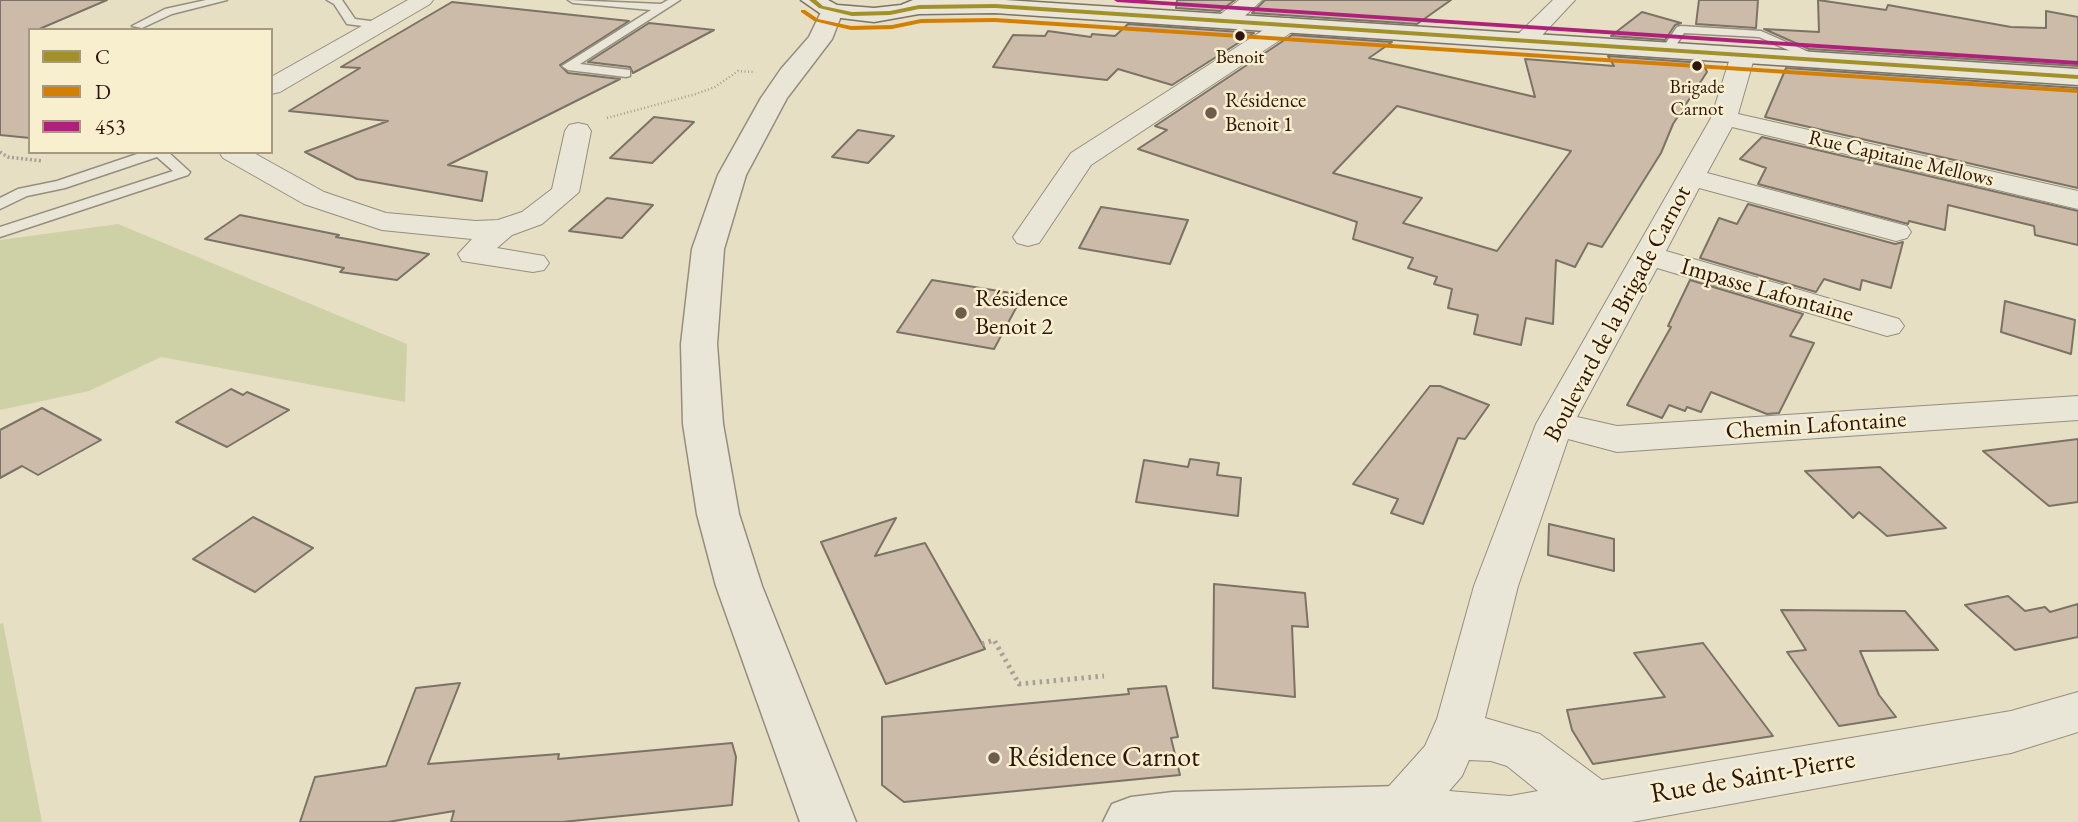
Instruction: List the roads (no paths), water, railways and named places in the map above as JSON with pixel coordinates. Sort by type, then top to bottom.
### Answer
[{"type":"main road","points":[[969,0],[995,6]]},
{"type":"main road","points":[[800,63],[874,15],[925,3],[2078,77]]},
{"type":"main road","points":[[828,822],[739,586],[718,514],[703,424],[699,344],[704,279],[715,219],[741,154],[800,63],[825,30],[822,5],[874,15]]},
{"type":"main road","name":"Rue de Saint-Pierre","points":[[1131,822],[1172,817],[1399,811]]},
{"type":"street","points":[[273,86],[423,0]]},
{"type":"street","points":[[1226,21],[1252,0]]},
{"type":"street","points":[[1524,41],[1565,0]]},
{"type":"street","points":[[1028,237],[1080,159],[1287,25]]},
{"type":"street","name":"Boulevard de la Brigade Carnot","points":[[1399,811],[1444,760],[1474,675],[1496,586],[1555,424],[1724,118],[1743,55]]},
{"type":"street","name":"Rue Capitaine Mellows","points":[[1724,118],[2078,200]]},
{"type":"street","points":[[236,154],[314,198],[382,221],[476,230],[501,229],[532,218],[565,192],[578,131]]},
{"type":"street","points":[[1691,177],[1896,232]]},
{"type":"street","points":[[501,229],[473,254],[533,262]]},
{"type":"street","name":"Impasse Lafontaine","points":[[1647,256],[1887,326]]},
{"type":"street","name":"Chemin Lafontaine","points":[[1555,424],[1617,439],[2078,408]]},
{"type":"street","name":"Rue de Saint-Pierre","points":[[1399,811],[1510,820],[1602,813],[2011,732],[2078,712]]},
{"type":"street","points":[[1453,738],[1491,740],[1522,749],[1602,813]]},
{"type":"lane","points":[[138,26],[169,11],[222,0]]},
{"type":"lane","points":[[332,0],[338,2],[351,22],[378,25]]},
{"type":"lane","points":[[573,0],[663,8]]},
{"type":"lane","points":[[626,73],[568,66],[675,0]]},
{"type":"lane","points":[[1667,50],[1681,29],[1721,31],[1761,34],[1821,60]]},
{"type":"lane","points":[[0,204],[23,192],[60,185],[153,154]]},
{"type":"lane","points":[[0,232],[183,172],[161,154]]},
{"type":"lane","points":[[0,188],[23,192]]},
{"type":"place","name":"Benoit","points":[[1240,36]]},
{"type":"place","name":"Brigade Carnot","points":[[1697,66]]},
{"type":"place","name":"Résidence Benoit 1","points":[[1211,113]]},
{"type":"place","name":"Résidence Benoit 2","points":[[961,313]]},
{"type":"place","name":"Résidence Carnot","points":[[994,758]]}]
